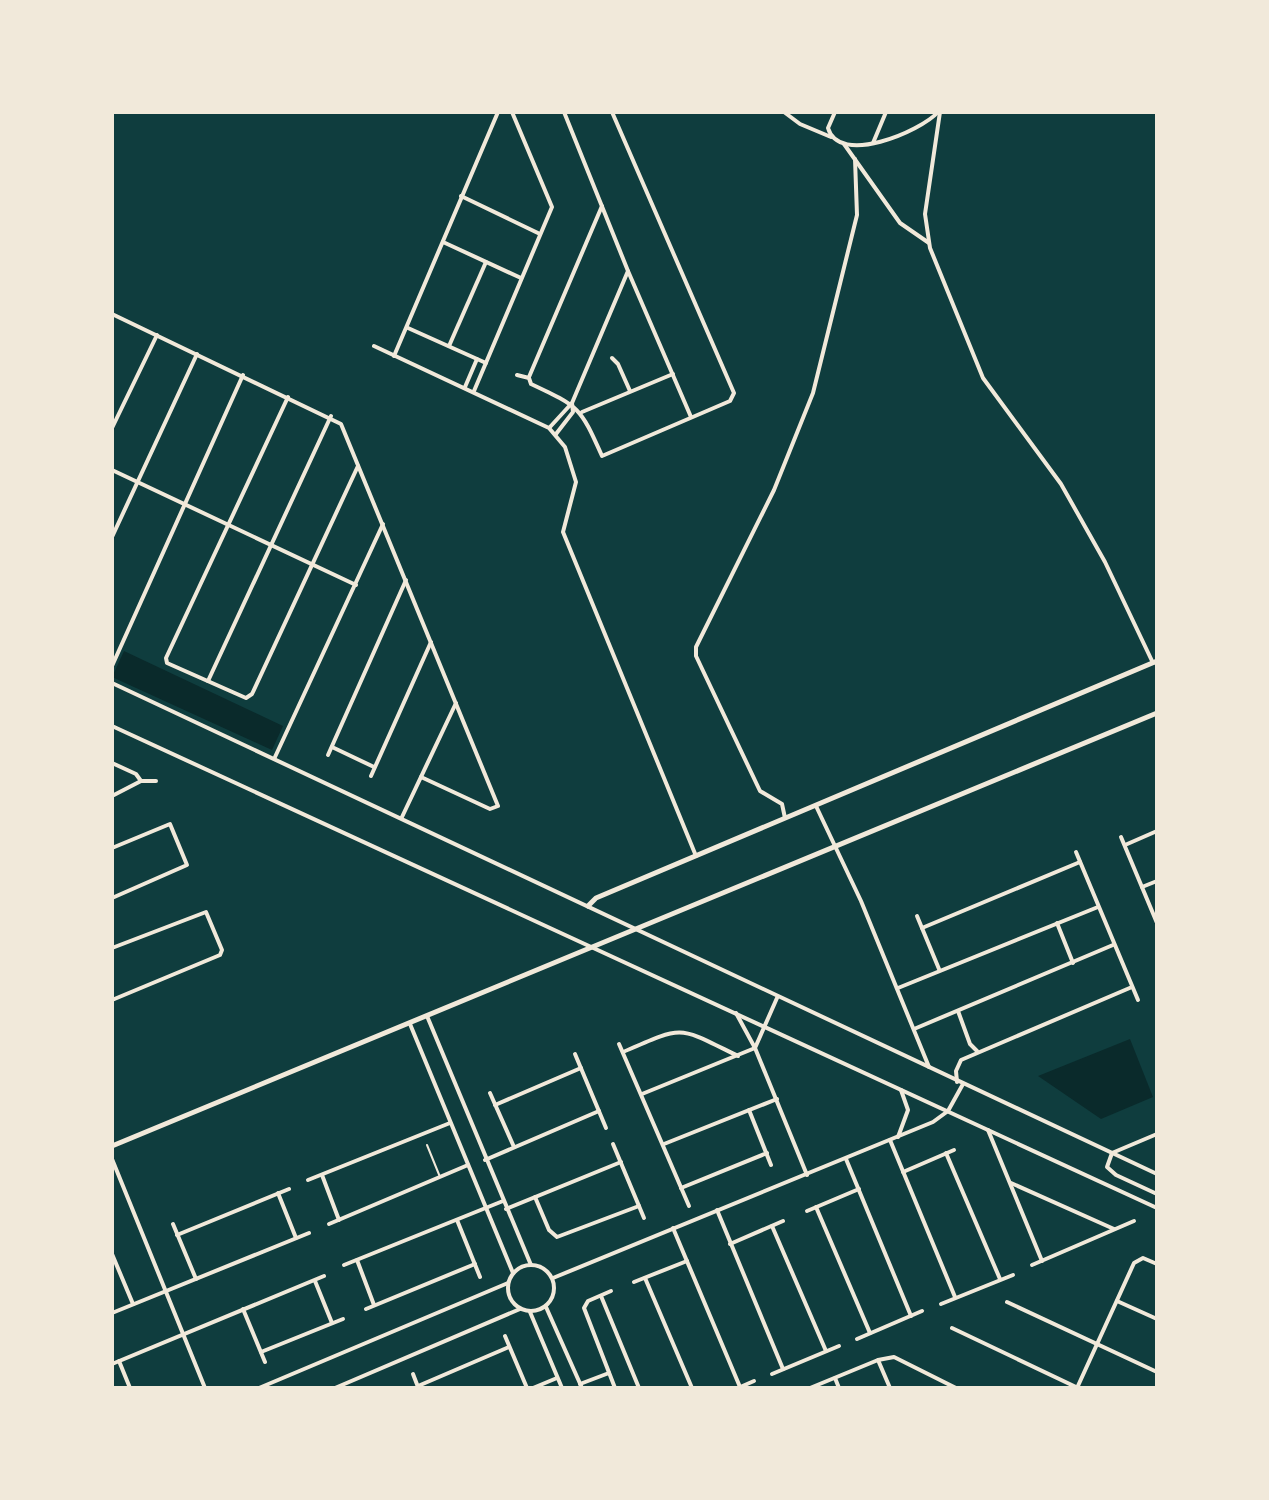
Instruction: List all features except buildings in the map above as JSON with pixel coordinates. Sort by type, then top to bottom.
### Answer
[{"type":"main road","points":[[588,906],[596,898],[1155,662]]},
{"type":"main road","points":[[112,1146],[1157,713]]},
{"type":"street","points":[[394,356],[498,112]]},
{"type":"street","points":[[474,391],[552,202],[512,112]]},
{"type":"street","points":[[564,112],[691,417]]},
{"type":"street","points":[[602,206],[529,378],[531,384],[572,403],[582,412],[602,456],[730,401],[734,393],[612,112]]},
{"type":"street","points":[[784,112],[800,124],[844,144],[900,223],[929,243]]},
{"type":"street","points":[[832,137],[828,128],[835,112]]},
{"type":"street","points":[[873,144],[886,112]]},
{"type":"street","points":[[844,144],[873,144],[917,127],[939,112]]},
{"type":"street","points":[[939,112],[925,214],[929,243],[983,378],[1061,484],[1105,562],[1155,662]]},
{"type":"street","points":[[786,819],[782,804],[760,791],[696,656],[696,647],[774,490],[813,393],[857,215],[855,159]]},
{"type":"street","points":[[461,196],[540,234]]},
{"type":"street","points":[[443,242],[521,278]]},
{"type":"street","points":[[449,346],[486,262]]},
{"type":"street","points":[[549,428],[572,403],[628,271]]},
{"type":"street","points":[[113,316],[331,416],[341,424],[497,801],[495,809],[421,777]]},
{"type":"street","points":[[407,327],[486,363]]},
{"type":"street","points":[[112,428],[157,335]]},
{"type":"street","points":[[374,346],[549,428],[565,447],[576,482],[563,532],[696,856]]},
{"type":"street","points":[[112,537],[197,354]]},
{"type":"street","points":[[612,358],[630,391]]},
{"type":"street","points":[[465,387],[477,359]]},
{"type":"street","points":[[582,412],[673,374]]},
{"type":"street","points":[[112,666],[243,375]]},
{"type":"street","points":[[517,375],[529,378]]},
{"type":"street","points":[[288,396],[166,658],[167,663],[246,698],[252,694],[358,466]]},
{"type":"street","points":[[556,434],[573,412],[572,403]]},
{"type":"street","points":[[208,681],[331,416]]},
{"type":"street","points":[[112,470],[356,585]]},
{"type":"street","points":[[275,757],[383,524]]},
{"type":"street","points":[[328,755],[406,580]]},
{"type":"street","points":[[371,776],[431,642]]},
{"type":"street","points":[[112,683],[1157,1174]]},
{"type":"street","points":[[402,817],[456,703]]},
{"type":"street","points":[[112,726],[1157,1208]]},
{"type":"street","points":[[332,747],[374,767]]},
{"type":"street","points":[[112,763],[136,774],[141,781]]},
{"type":"street","points":[[112,796],[141,781],[156,781]]},
{"type":"street","points":[[816,806],[898,988],[930,1069]]},
{"type":"street","points":[[112,848],[170,824],[187,865],[112,898]]},
{"type":"street","points":[[1125,845],[1157,831]]},
{"type":"street","points":[[1121,837],[1157,923]]},
{"type":"street","points":[[1076,852],[1138,1000]]},
{"type":"street","points":[[922,928],[1080,862]]},
{"type":"street","points":[[1142,887],[1157,881]]},
{"type":"street","points":[[898,988],[1098,907]]},
{"type":"street","points":[[112,948],[206,912],[222,950],[220,955],[112,1000]]},
{"type":"street","points":[[917,916],[939,970]]},
{"type":"street","points":[[1057,923],[1073,963]]},
{"type":"street","points":[[914,1029],[1113,945]]},
{"type":"street","points":[[553,1278],[898,1137],[948,1111],[960,1083],[956,1071],[961,1060],[1132,987]]},
{"type":"street","points":[[641,1094],[755,1048],[777,998]]},
{"type":"street","points":[[958,1011],[970,1044],[978,1051]]},
{"type":"street","points":[[736,1013],[755,1048],[807,1175]]},
{"type":"street","points":[[427,1016],[531,1265]]},
{"type":"street","points":[[410,1024],[513,1273]]},
{"type":"street","points":[[623,1052],[675,1030],[694,1035],[738,1056]]},
{"type":"street","points":[[619,1044],[689,1206]]},
{"type":"street","points":[[575,1054],[606,1128]]},
{"type":"street","points":[[495,1105],[581,1068]]},
{"type":"street","points":[[898,1137],[908,1110],[900,1088]]},
{"type":"street","points":[[490,1093],[514,1147]]},
{"type":"street","points":[[663,1145],[777,1099]]},
{"type":"street","points":[[749,1110],[771,1165]]},
{"type":"street","points":[[485,1160],[599,1111]]},
{"type":"street","points":[[308,1180],[450,1123]]},
{"type":"street","points":[[988,1130],[1042,1261]]},
{"type":"street","points":[[1157,1134],[1112,1153],[1107,1160],[1110,1171],[1157,1194]]},
{"type":"street","points":[[890,1140],[955,1297]]},
{"type":"street","points":[[613,1144],[644,1218]]},
{"type":"street","points":[[903,1172],[954,1150]]},
{"type":"street","points":[[681,1188],[767,1153]]},
{"type":"street","points":[[946,1153],[1000,1279]]},
{"type":"street","points":[[112,1159],[205,1388]]},
{"type":"street","points":[[846,1159],[911,1316]]},
{"type":"street","points":[[506,1209],[621,1162]]},
{"type":"street","points":[[329,1224],[468,1165]]},
{"type":"street","points":[[322,1175],[339,1220]]},
{"type":"street","points":[[1009,1182],[1114,1229]]},
{"type":"street","points":[[177,1235],[289,1189]]},
{"type":"street","points":[[807,1211],[859,1189]]},
{"type":"street","points":[[278,1193],[296,1238]]},
{"type":"street","points":[[535,1197],[549,1230],[557,1237],[639,1206]]},
{"type":"street","points":[[344,1265],[503,1201]]},
{"type":"street","points":[[816,1207],[870,1333]]},
{"type":"street","points":[[717,1210],[783,1369]]},
{"type":"street","points":[[456,1219],[480,1277]]},
{"type":"street","points":[[730,1244],[783,1221]]},
{"type":"street","points":[[1032,1265],[1134,1221]]},
{"type":"street","points":[[173,1224],[196,1279]]},
{"type":"street","points":[[772,1226],[826,1351]]},
{"type":"street","points":[[673,1228],[739,1388],[754,1381]]},
{"type":"street","points":[[112,1313],[309,1233]]},
{"type":"street","points":[[112,1254],[133,1304]]},
{"type":"street","points":[[952,1328],[1078,1388],[1138,1259],[1157,1264]]},
{"type":"street","points":[[357,1260],[374,1305]]},
{"type":"street","points":[[634,1282],[687,1261]]},
{"type":"street","points":[[366,1309],[475,1264]]},
{"type":"street","points":[[531,1265],[544,1268],[553,1278],[555,1291],[546,1307],[530,1312],[520,1309],[509,1295],[508,1283],[513,1273],[531,1265]]},
{"type":"street","points":[[941,1304],[1013,1275]]},
{"type":"street","points":[[112,1364],[324,1276]]},
{"type":"street","points":[[645,1278],[692,1388]]},
{"type":"street","points":[[315,1280],[332,1323]]},
{"type":"street","points":[[259,1388],[508,1283]]},
{"type":"street","points":[[611,1291],[586,1303],[584,1312],[615,1388]]},
{"type":"street","points":[[601,1296],[639,1388]]},
{"type":"street","points":[[1117,1301],[1157,1319]]},
{"type":"street","points":[[1007,1302],[1157,1372]]},
{"type":"street","points":[[546,1307],[581,1386],[609,1373]]},
{"type":"street","points":[[243,1309],[265,1362]]},
{"type":"street","points":[[335,1388],[520,1309]]},
{"type":"street","points":[[857,1339],[922,1311]]},
{"type":"street","points":[[530,1312],[562,1388]]},
{"type":"street","points":[[261,1352],[343,1319]]},
{"type":"street","points":[[505,1336],[527,1388]]},
{"type":"street","points":[[772,1374],[839,1346]]},
{"type":"street","points":[[413,1374],[418,1387],[509,1347]]},
{"type":"street","points":[[810,1388],[878,1360],[894,1357],[953,1387]]},
{"type":"street","points":[[878,1360],[890,1388]]},
{"type":"street","points":[[119,1361],[130,1388]]},
{"type":"street","points":[[533,1388],[557,1378]]},
{"type":"street","points":[[835,1378],[839,1388]]},
{"type":"street","points":[[937,1380],[941,1388]]},
{"type":"lane","points":[[427,1145],[440,1178]]},
{"type":"water","points":[[124,651],[283,726],[272,750],[112,677]]},
{"type":"water","points":[[1130,1039],[1153,1097],[1101,1119],[1038,1076]]}]
